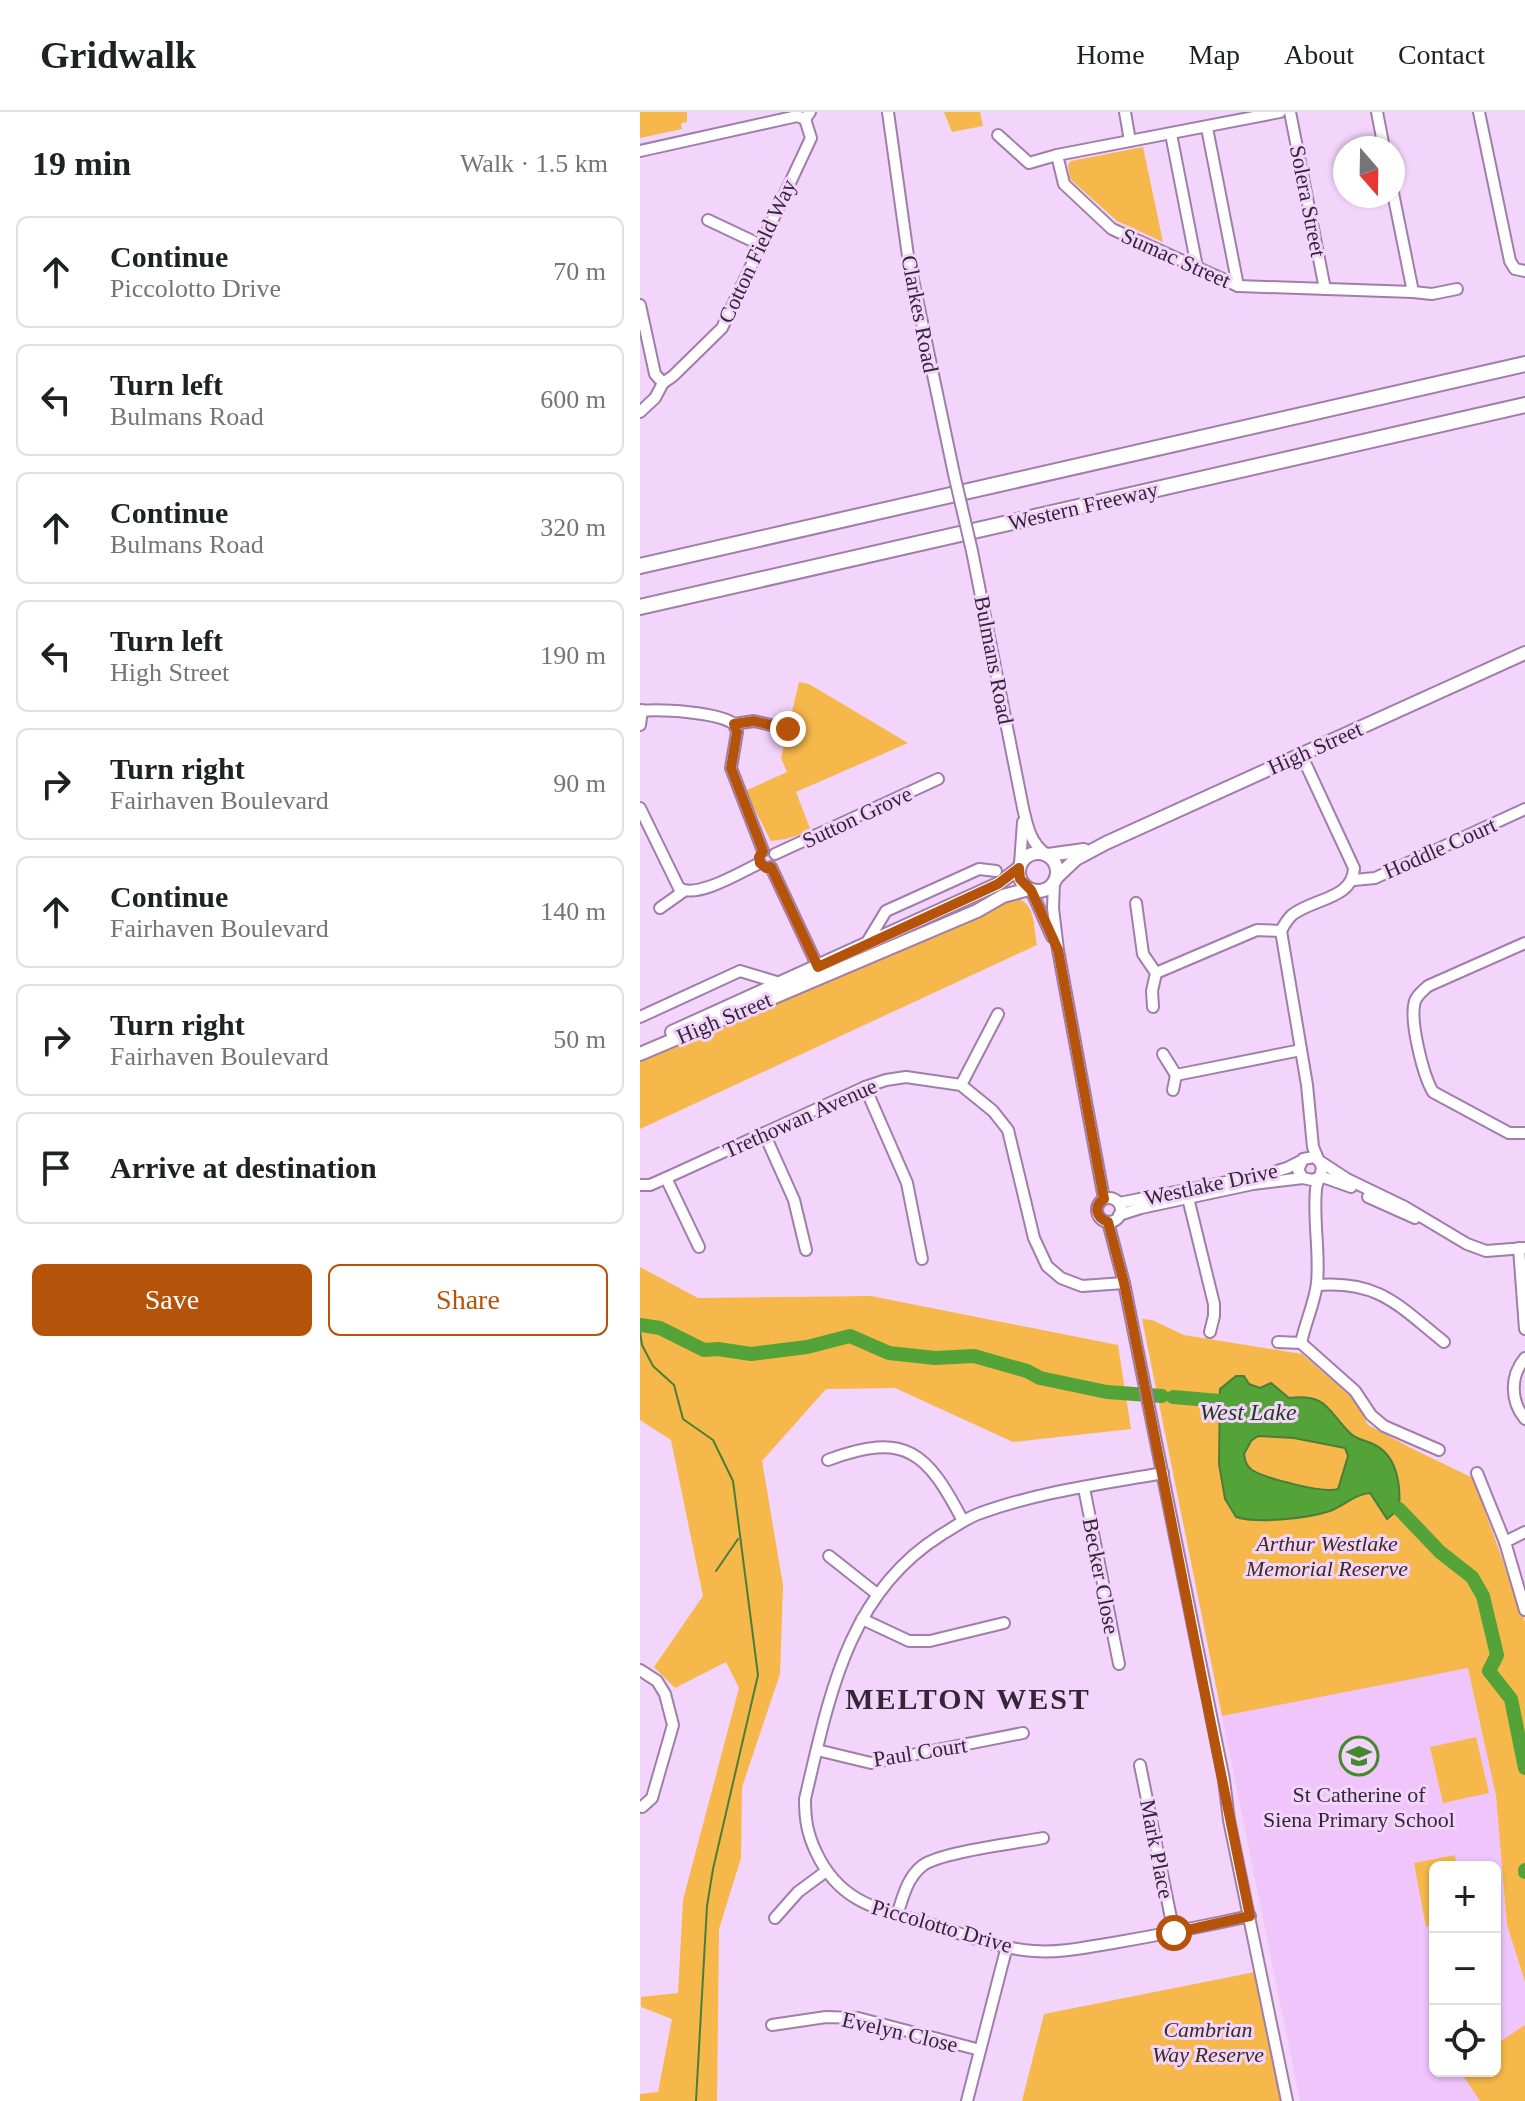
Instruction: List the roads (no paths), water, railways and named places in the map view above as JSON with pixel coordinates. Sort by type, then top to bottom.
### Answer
[{"type":"highway","name":"Western Freeway","points":[[640,566],[1525,364]]},
{"type":"highway","name":"Western Freeway","points":[[640,607],[1525,405]]},
{"type":"main road","name":"High Street","points":[[1055,880],[1076,859],[1106,843],[1525,653]]},
{"type":"main road","name":"High Street","points":[[1047,855],[1075,852],[1106,843]]},
{"type":"main road","points":[[1028,855],[1047,855],[1056,866],[1055,880],[1046,889],[1030,889],[1020,879],[1020,866],[1028,855]]},
{"type":"main road","name":"High Street","points":[[640,1047],[987,889],[1020,866]]},
{"type":"main road","name":"High Street","points":[[640,1054],[977,911],[1003,896],[1030,889]]},
{"type":"street","name":"Clarkes Road","points":[[888,112],[908,256],[963,513]]},
{"type":"street","points":[[1125,112],[1130,141]]},
{"type":"street","points":[[998,135],[1029,163],[1280,112]]},
{"type":"street","name":"Solera Street","points":[[1290,112],[1325,289]]},
{"type":"street","points":[[1377,112],[1382,136]]},
{"type":"street","points":[[1479,112],[1510,261],[1515,269],[1525,271]]},
{"type":"street","points":[[640,151],[807,115]]},
{"type":"street","name":"Cotton Field Way","points":[[640,412],[655,398],[663,383],[722,328],[811,138],[807,115]]},
{"type":"street","points":[[1207,128],[1238,286]]},
{"type":"street","points":[[1171,134],[1197,267]]},
{"type":"street","name":"Sumac Street","points":[[1057,155],[1064,184],[1112,229],[1238,286],[1432,294],[1457,289]]},
{"type":"street","points":[[1396,208],[1413,292]]},
{"type":"street","points":[[708,220],[761,245]]},
{"type":"street","points":[[640,305],[655,374],[663,383]]},
{"type":"street","name":"Bulmans Road","points":[[963,513],[1023,808],[1030,836],[1047,855]]},
{"type":"street","points":[[640,725],[641,711],[723,718],[734,724],[754,721],[788,729]]},
{"type":"street","points":[[734,724],[737,732],[731,768],[763,851]]},
{"type":"street","points":[[1301,754],[1354,868],[1354,880]]},
{"type":"street","name":"Sutton Grove","points":[[775,854],[938,779]]},
{"type":"street","points":[[640,808],[679,888],[684,891]]},
{"type":"street","name":"Bulmans Road","points":[[1020,866],[1023,808]]},
{"type":"street","name":"Hoddle Court","points":[[1281,931],[1294,914],[1348,888],[1354,880],[1375,878],[1525,809]]},
{"type":"street","points":[[660,908],[684,891],[705,888],[776,862],[775,854],[763,851]]},
{"type":"street","points":[[763,851],[759,857],[818,967]]},
{"type":"street","points":[[865,946],[886,911],[967,874],[987,869],[996,871]]},
{"type":"street","points":[[967,874],[987,889]]},
{"type":"street","points":[[1055,880],[1053,908],[1058,950],[1104,1199]]},
{"type":"street","points":[[1030,889],[1058,950]]},
{"type":"street","points":[[1136,903],[1143,954],[1156,973],[1152,991],[1153,1007]]},
{"type":"street","points":[[1156,973],[1257,930],[1281,931],[1311,1129],[1323,1169],[1319,1177],[1315,1212],[1317,1285],[1301,1343]]},
{"type":"street","points":[[1525,943],[1428,986],[1414,1004],[1426,1080],[1433,1092],[1509,1133],[1525,1133]]},
{"type":"street","points":[[640,1017],[740,971],[780,983]]},
{"type":"street","points":[[998,1014],[961,1085],[993,1111],[1008,1130],[1034,1238],[1047,1266],[1072,1284],[1124,1283]]},
{"type":"street","points":[[1176,1075],[1301,1050]]},
{"type":"street","points":[[1163,1054],[1176,1075],[1173,1090]]},
{"type":"street","name":"Trethowan Avenue","points":[[640,1185],[650,1185],[865,1087],[906,1077],[961,1085]]},
{"type":"street","points":[[865,1087],[907,1183],[922,1259]]},
{"type":"street","points":[[1311,1129],[1298,1170],[1304,1178],[1315,1212]]},
{"type":"street","points":[[764,1133],[794,1200],[806,1250]]},
{"type":"street","points":[[1302,1160],[1310,1156],[1319,1160],[1347,1179],[1405,1207],[1452,1237],[1486,1251],[1522,1248],[1525,1329]]},
{"type":"street","name":"Westlake Drive","points":[[1119,1203],[1267,1174],[1302,1160]]},
{"type":"street","points":[[1304,1178],[1312,1180],[1319,1177],[1343,1183],[1399,1213],[1432,1224]]},
{"type":"street","points":[[666,1178],[699,1247]]},
{"type":"street","name":"Westlake Drive","points":[[1119,1215],[1253,1184],[1304,1178]]},
{"type":"street","points":[[1112,1198],[1119,1203],[1119,1215],[1108,1222],[1101,1219],[1097,1212],[1098,1204],[1112,1198]]},
{"type":"street","points":[[1188,1198],[1214,1304],[1210,1334]]},
{"type":"street","points":[[1108,1222],[1124,1283],[1163,1473],[1229,1820],[1287,2101]]},
{"type":"street","points":[[1317,1285],[1344,1283],[1377,1292],[1444,1337]]},
{"type":"street","points":[[1278,1342],[1301,1343],[1355,1391],[1371,1415],[1384,1426],[1439,1450]]},
{"type":"street","points":[[1525,1358],[1513,1390],[1525,1419]]},
{"type":"street","points":[[828,1460],[863,1447],[879,1445],[908,1452],[936,1474],[963,1521]]},
{"type":"street","name":"Piccolotto Drive","points":[[1163,1473],[1010,1503],[963,1521],[918,1550],[877,1594],[844,1655],[805,1799],[805,1822],[808,1837],[825,1872],[841,1889],[861,1902],[1007,1946],[1033,1951],[1071,1950],[1174,1933],[1250,1916]]},
{"type":"street","points":[[1477,1473],[1505,1542],[1525,1610]]},
{"type":"street","name":"Becker Close","points":[[1084,1488],[1119,1664]]},
{"type":"street","points":[[1505,1542],[1525,1532]]},
{"type":"street","points":[[829,1556],[877,1594]]},
{"type":"street","points":[[862,1619],[909,1641],[930,1641],[1004,1623]]},
{"type":"street","points":[[640,1670],[657,1681],[665,1694],[673,1725],[652,1798],[642,1807]]},
{"type":"street","name":"Paul Court","points":[[817,1750],[871,1763],[1023,1733]]},
{"type":"street","name":"Mark Place","points":[[1140,1765],[1174,1933]]},
{"type":"street","points":[[897,1915],[908,1882],[923,1864],[1043,1838]]},
{"type":"street","points":[[775,1918],[798,1892],[825,1872]]},
{"type":"street","points":[[967,2101],[1007,1946]]},
{"type":"street","name":"Evelyn Close","points":[[772,2025],[826,2017],[858,2018],[980,2050]]},
{"type":"water","name":"West Lake","points":[[1236,1376],[1244,1376],[1249,1384],[1260,1388],[1271,1383],[1289,1398],[1320,1401],[1352,1435],[1373,1444],[1387,1455],[1398,1480],[1399,1509],[1387,1519],[1370,1493],[1330,1511],[1310,1516],[1270,1520],[1236,1517],[1225,1499],[1219,1464],[1220,1389]],"holes":[[[1258,1436],[1294,1438],[1345,1448],[1348,1456],[1338,1489],[1320,1489],[1281,1481],[1247,1465],[1244,1454],[1251,1441]]]},
{"type":"waterway","points":[[640,1325],[660,1328],[704,1350],[751,1354],[807,1347],[850,1336],[889,1353],[935,1358],[974,1356],[1027,1371],[1040,1378],[1107,1392],[1162,1396]]},
{"type":"waterway","points":[[640,1332],[642,1345],[653,1366],[674,1385],[683,1419],[713,1440],[733,1481],[758,1675],[707,1906],[696,2101]]},
{"type":"waterway","points":[[1173,1397],[1220,1401]]},
{"type":"waterway","points":[[1399,1509],[1440,1552],[1472,1577],[1483,1596],[1497,1655],[1489,1671],[1511,1699],[1525,1768]]},
{"type":"waterway","points":[[716,1571],[738,1539]]},
{"type":"place","name":"St Catherine of Siena Primary School","points":[[1359,1756]]},
{"type":"district","name":"MELTON WEST","points":[[968,1698]]},
{"type":"park label","name":"Arthur Westlake Memorial Reserve","points":[[1327,1556]]},
{"type":"park label","name":"Cambrian Way Reserve","points":[[1208,2042]]}]
